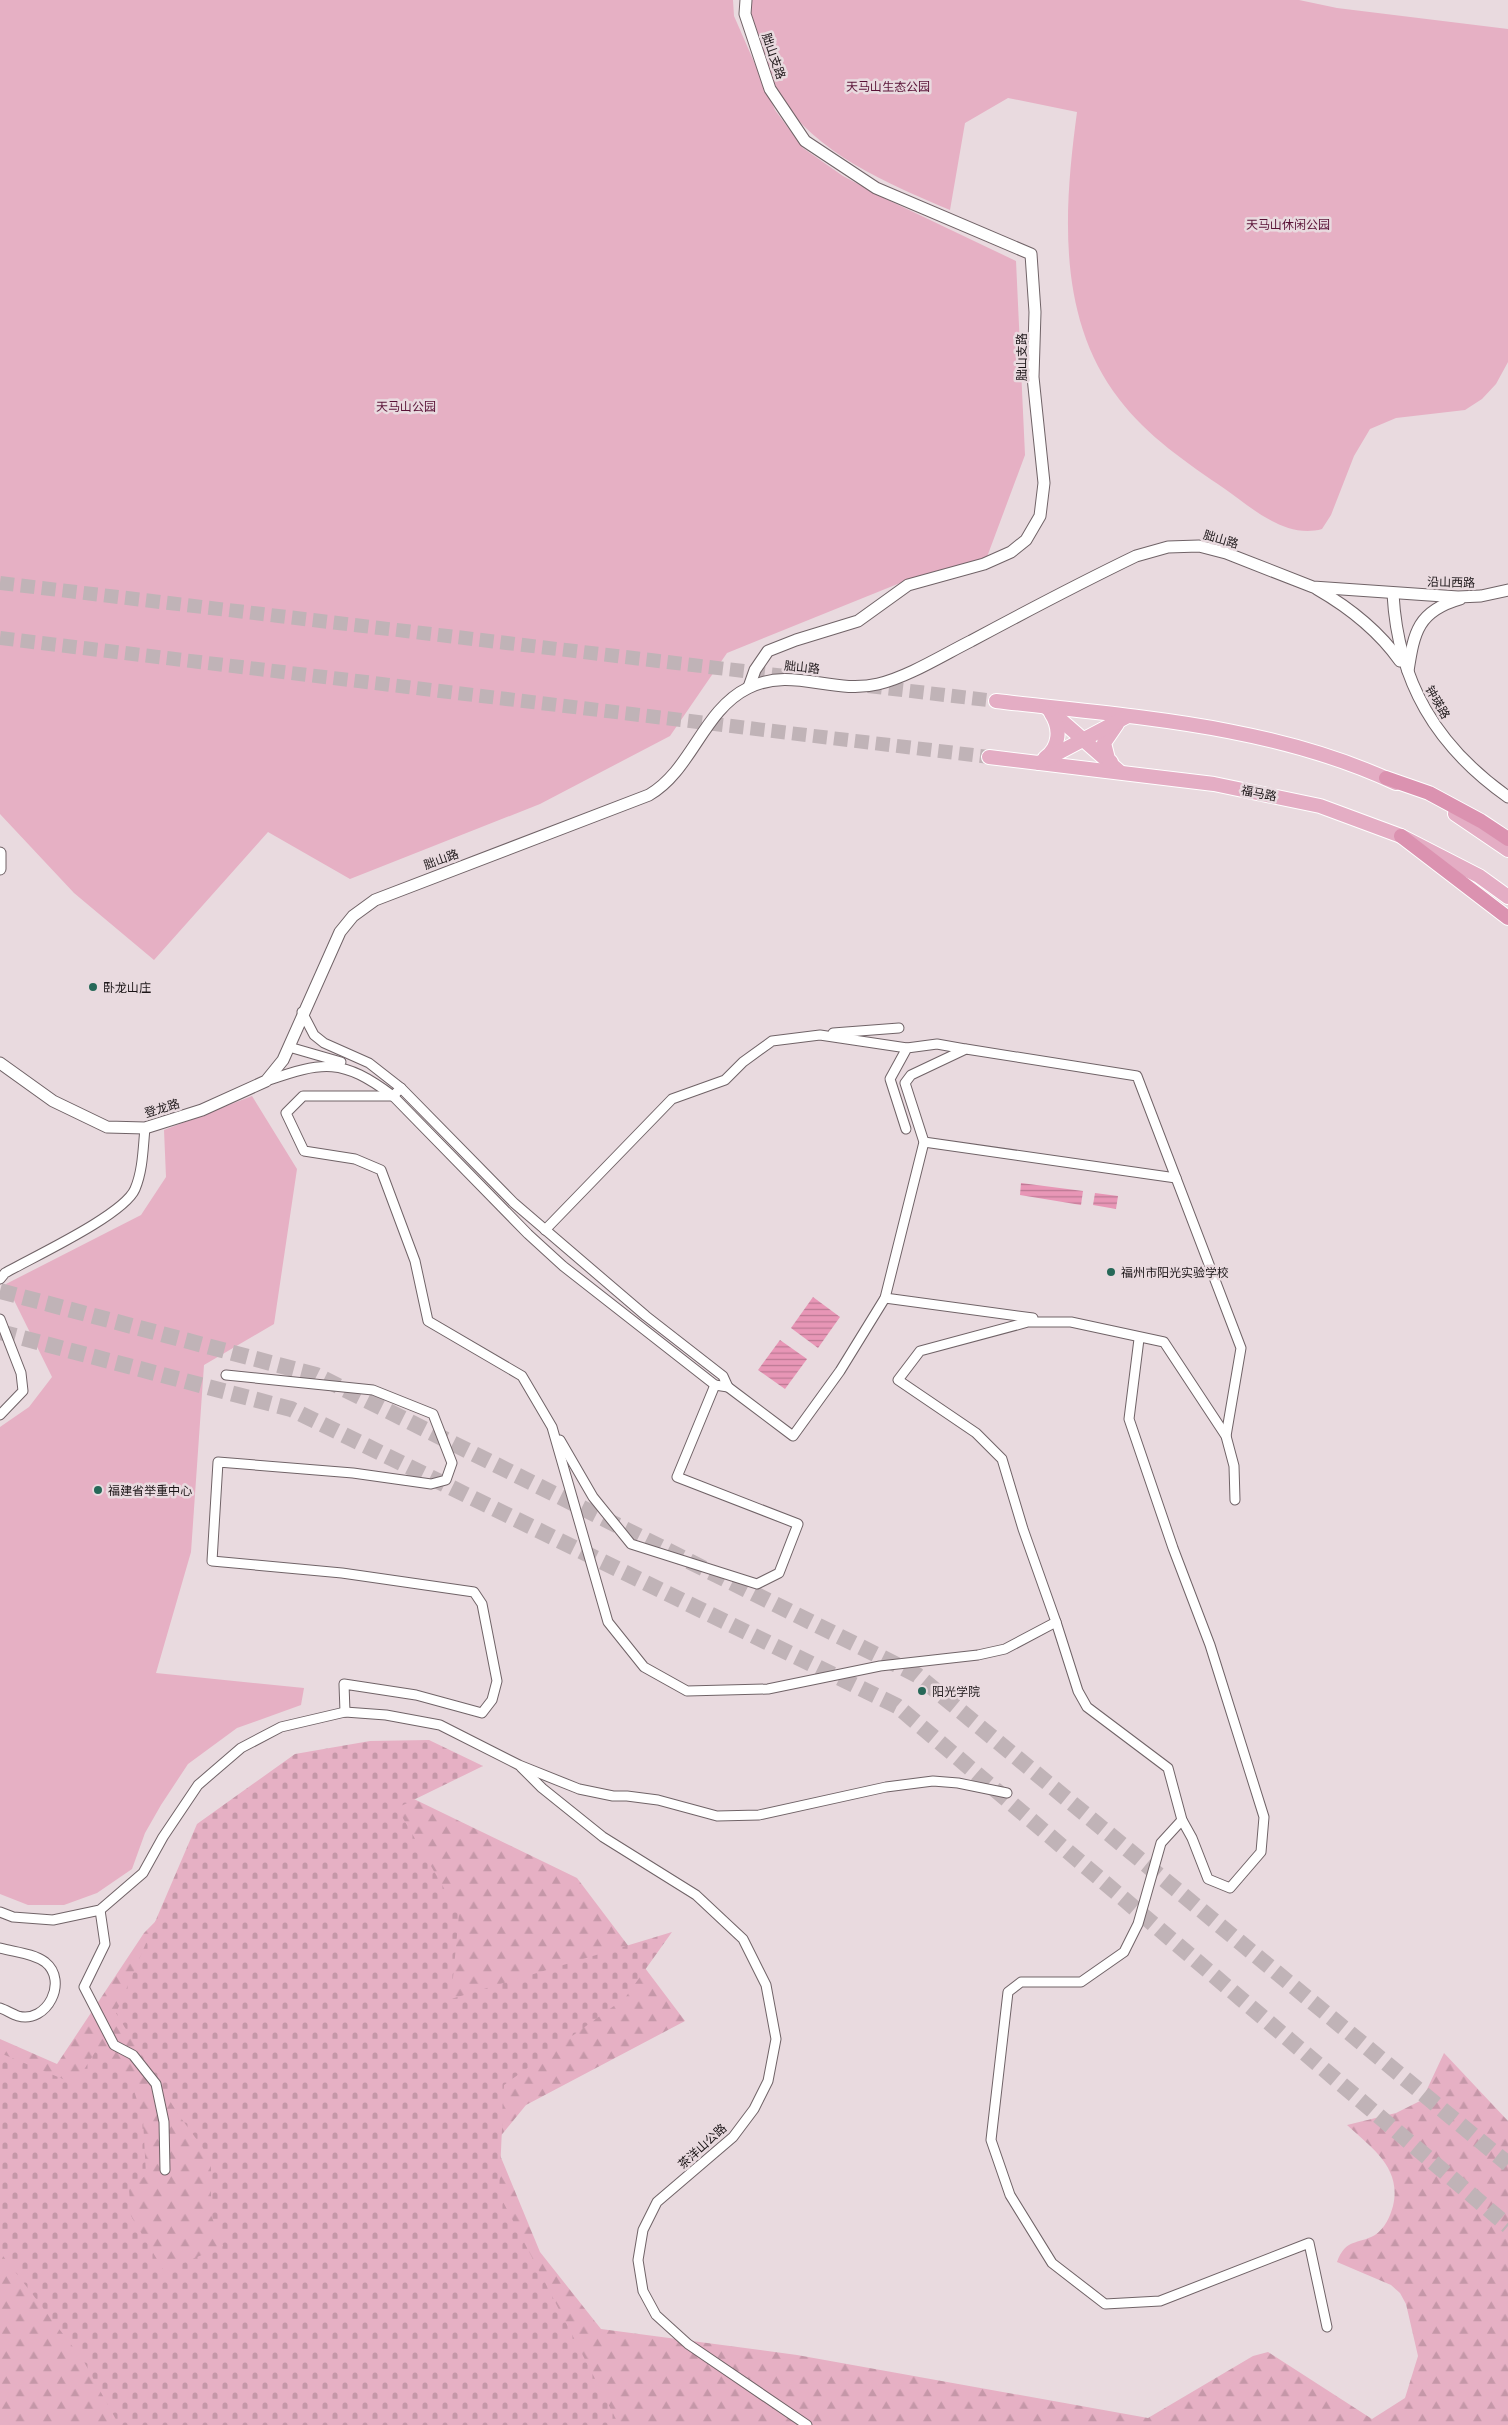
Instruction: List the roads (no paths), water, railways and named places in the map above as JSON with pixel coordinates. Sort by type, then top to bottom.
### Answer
[{"type":"highway","points":[[1386,778],[1428,793],[1481,821],[1508,839]]},
{"type":"highway","points":[[1401,836],[1508,918]]},
{"type":"main road","points":[[996,701],[1205,726],[1258,736],[1337,758],[1386,778],[1464,818],[1508,850]]},
{"type":"main road","points":[[1046,707],[1120,772]]},
{"type":"main road","points":[[1039,763],[1052,752],[1058,738],[1056,722],[1046,707]]},
{"type":"main road","points":[[1039,763],[1126,717]]},
{"type":"main road","points":[[1120,772],[1108,759],[1104,743],[1113,728],[1126,717]]},
{"type":"main road","name":"福马路","points":[[989,757],[1214,784],[1320,806],[1401,836],[1479,876],[1508,897]]},
{"type":"street","name":"胐山支路","points":[[746,0],[745,14],[770,89],[805,141],[876,188],[1031,254],[1035,312],[1033,377],[1044,483],[1040,516],[1026,540],[1011,552],[984,564],[908,585],[858,621],[796,640],[768,651],[755,670],[749,687]]},
{"type":"street","name":"胐山路","points":[[302,1012],[340,932],[346,923],[364,907],[400,889],[649,795],[659,789],[676,772],[729,700],[749,687],[776,678],[845,687],[879,684],[954,650],[1136,556],[1168,547],[1185,545],[1212,548],[1313,587],[1393,594]]},
{"type":"street","points":[[1313,587],[1348,608],[1375,630],[1408,672]]},
{"type":"street","name":"沿山西路","points":[[1393,594],[1469,597],[1508,590]]},
{"type":"street","name":"钟瑛路","points":[[1393,594],[1398,642],[1408,672],[1424,706],[1442,736],[1472,767],[1508,797]]},
{"type":"street","points":[[1408,672],[1420,623],[1437,608],[1469,597]]},
{"type":"street","points":[[0,854],[0,870]]},
{"type":"street","points":[[302,1012],[314,1035],[324,1043],[369,1063],[402,1088],[491,1179],[545,1230],[579,1261],[723,1376],[728,1387]]},
{"type":"street","name":"登龙路","points":[[0,1063],[36,1092],[85,1118],[107,1127],[144,1128],[202,1110],[266,1081],[283,1060],[302,1012]]},
{"type":"street","points":[[545,1230],[672,1099],[725,1080],[743,1062],[772,1040],[899,1028]]},
{"type":"street","points":[[820,1035],[907,1048],[937,1044],[1137,1076],[1241,1348],[1226,1436]]},
{"type":"street","points":[[288,1047],[341,1064],[375,1082],[393,1096],[528,1234],[572,1273],[715,1385],[728,1387],[793,1436],[840,1370],[885,1298],[924,1142],[905,1083],[911,1075],[966,1049]]},
{"type":"street","points":[[906,1129],[890,1079],[907,1048]]},
{"type":"street","points":[[341,1064],[344,1052]]},
{"type":"street","points":[[266,1081],[324,1065],[341,1064]]},
{"type":"street","points":[[402,1088],[393,1096],[302,1096],[286,1113],[304,1151],[355,1159],[381,1170],[415,1261],[428,1321],[522,1376],[592,1497],[631,1544],[757,1584],[779,1573],[798,1524],[677,1477],[715,1385]]},
{"type":"street","points":[[0,1279],[5,1273],[117,1211],[135,1190],[141,1167],[144,1128]]},
{"type":"street","points":[[924,1142],[1176,1178]]},
{"type":"street","points":[[482,1188],[491,1179]]},
{"type":"street","points":[[572,1273],[579,1261]]},
{"type":"street","points":[[885,1298],[1071,1322],[1164,1342],[1226,1436],[1234,1466],[1235,1500]]},
{"type":"street","points":[[0,1319],[21,1373],[23,1391],[0,1415]]},
{"type":"street","points":[[1071,1322],[1028,1322],[920,1351],[898,1380],[976,1433],[996,1451],[1002,1460],[1078,1691],[1087,1707],[1168,1768],[1182,1820],[1192,1838],[1208,1879],[1230,1888],[1261,1852],[1264,1817],[1210,1645],[1173,1548],[1129,1419],[1139,1338]]},
{"type":"street","points":[[226,1375],[373,1390],[433,1414],[452,1462],[446,1480],[431,1484],[353,1473],[218,1462],[212,1561],[342,1573],[474,1592],[482,1604],[497,1681],[492,1700],[482,1713],[416,1695],[344,1684],[345,1712]]},
{"type":"street","points":[[552,1427],[608,1622],[644,1667],[687,1691],[768,1689],[880,1666],[978,1655],[1005,1650],[1056,1622]]},
{"type":"street","points":[[0,1912],[14,1918],[53,1920],[100,1910],[143,1873],[198,1784],[241,1748],[282,1727],[345,1712],[386,1714],[440,1725],[519,1765],[579,1788],[613,1796],[658,1800],[717,1816],[731,1817],[768,1813],[886,1787],[933,1781],[958,1782],[1007,1793]]},
{"type":"street","name":"茶洋山公路","points":[[519,1765],[542,1788],[603,1837],[696,1895],[743,1939],[766,1985],[776,2038],[768,2081],[754,2109],[733,2137],[657,2202],[643,2230],[638,2260],[643,2291],[656,2314],[688,2344],[808,2425]]},
{"type":"street","points":[[1182,1820],[1161,1843],[1138,1924],[1124,1952],[1081,1982],[1021,1982],[1008,1992],[991,2140],[1010,2195],[1052,2263],[1105,2304],[1160,2301],[1308,2243],[1327,2327]]},
{"type":"street","points":[[100,1910],[105,1944],[84,1987],[114,2045],[133,2055],[156,2084],[164,2122],[165,2170]]},
{"type":"street","points":[[0,1948],[34,1956],[46,1963],[55,1976],[55,1991],[49,2006],[37,2014],[19,2016],[0,2008]]},
{"type":"tunnel","points":[[0,583],[794,677]]},
{"type":"tunnel","points":[[0,638],[989,757]]},
{"type":"tunnel","points":[[868,686],[996,701]]},
{"type":"tunnel","points":[[0,1291],[316,1375],[917,1675],[1508,2164]]},
{"type":"tunnel","points":[[0,1332],[291,1409],[897,1706],[1508,2226]]},
{"type":"place","name":"卧龙山庄","points":[[93,987]]},
{"type":"place","name":"福州市阳光实验学校","points":[[1111,1272]]},
{"type":"place","name":"福建省举重中心","points":[[98,1490]]},
{"type":"place","name":"阳光学院","points":[[922,1691]]},
{"type":"park label","name":"天马山生态公园","points":[[888,86]]},
{"type":"park label","name":"天马山休闲公园","points":[[1288,224]]},
{"type":"park label","name":"天马山公园","points":[[406,406]]}]
